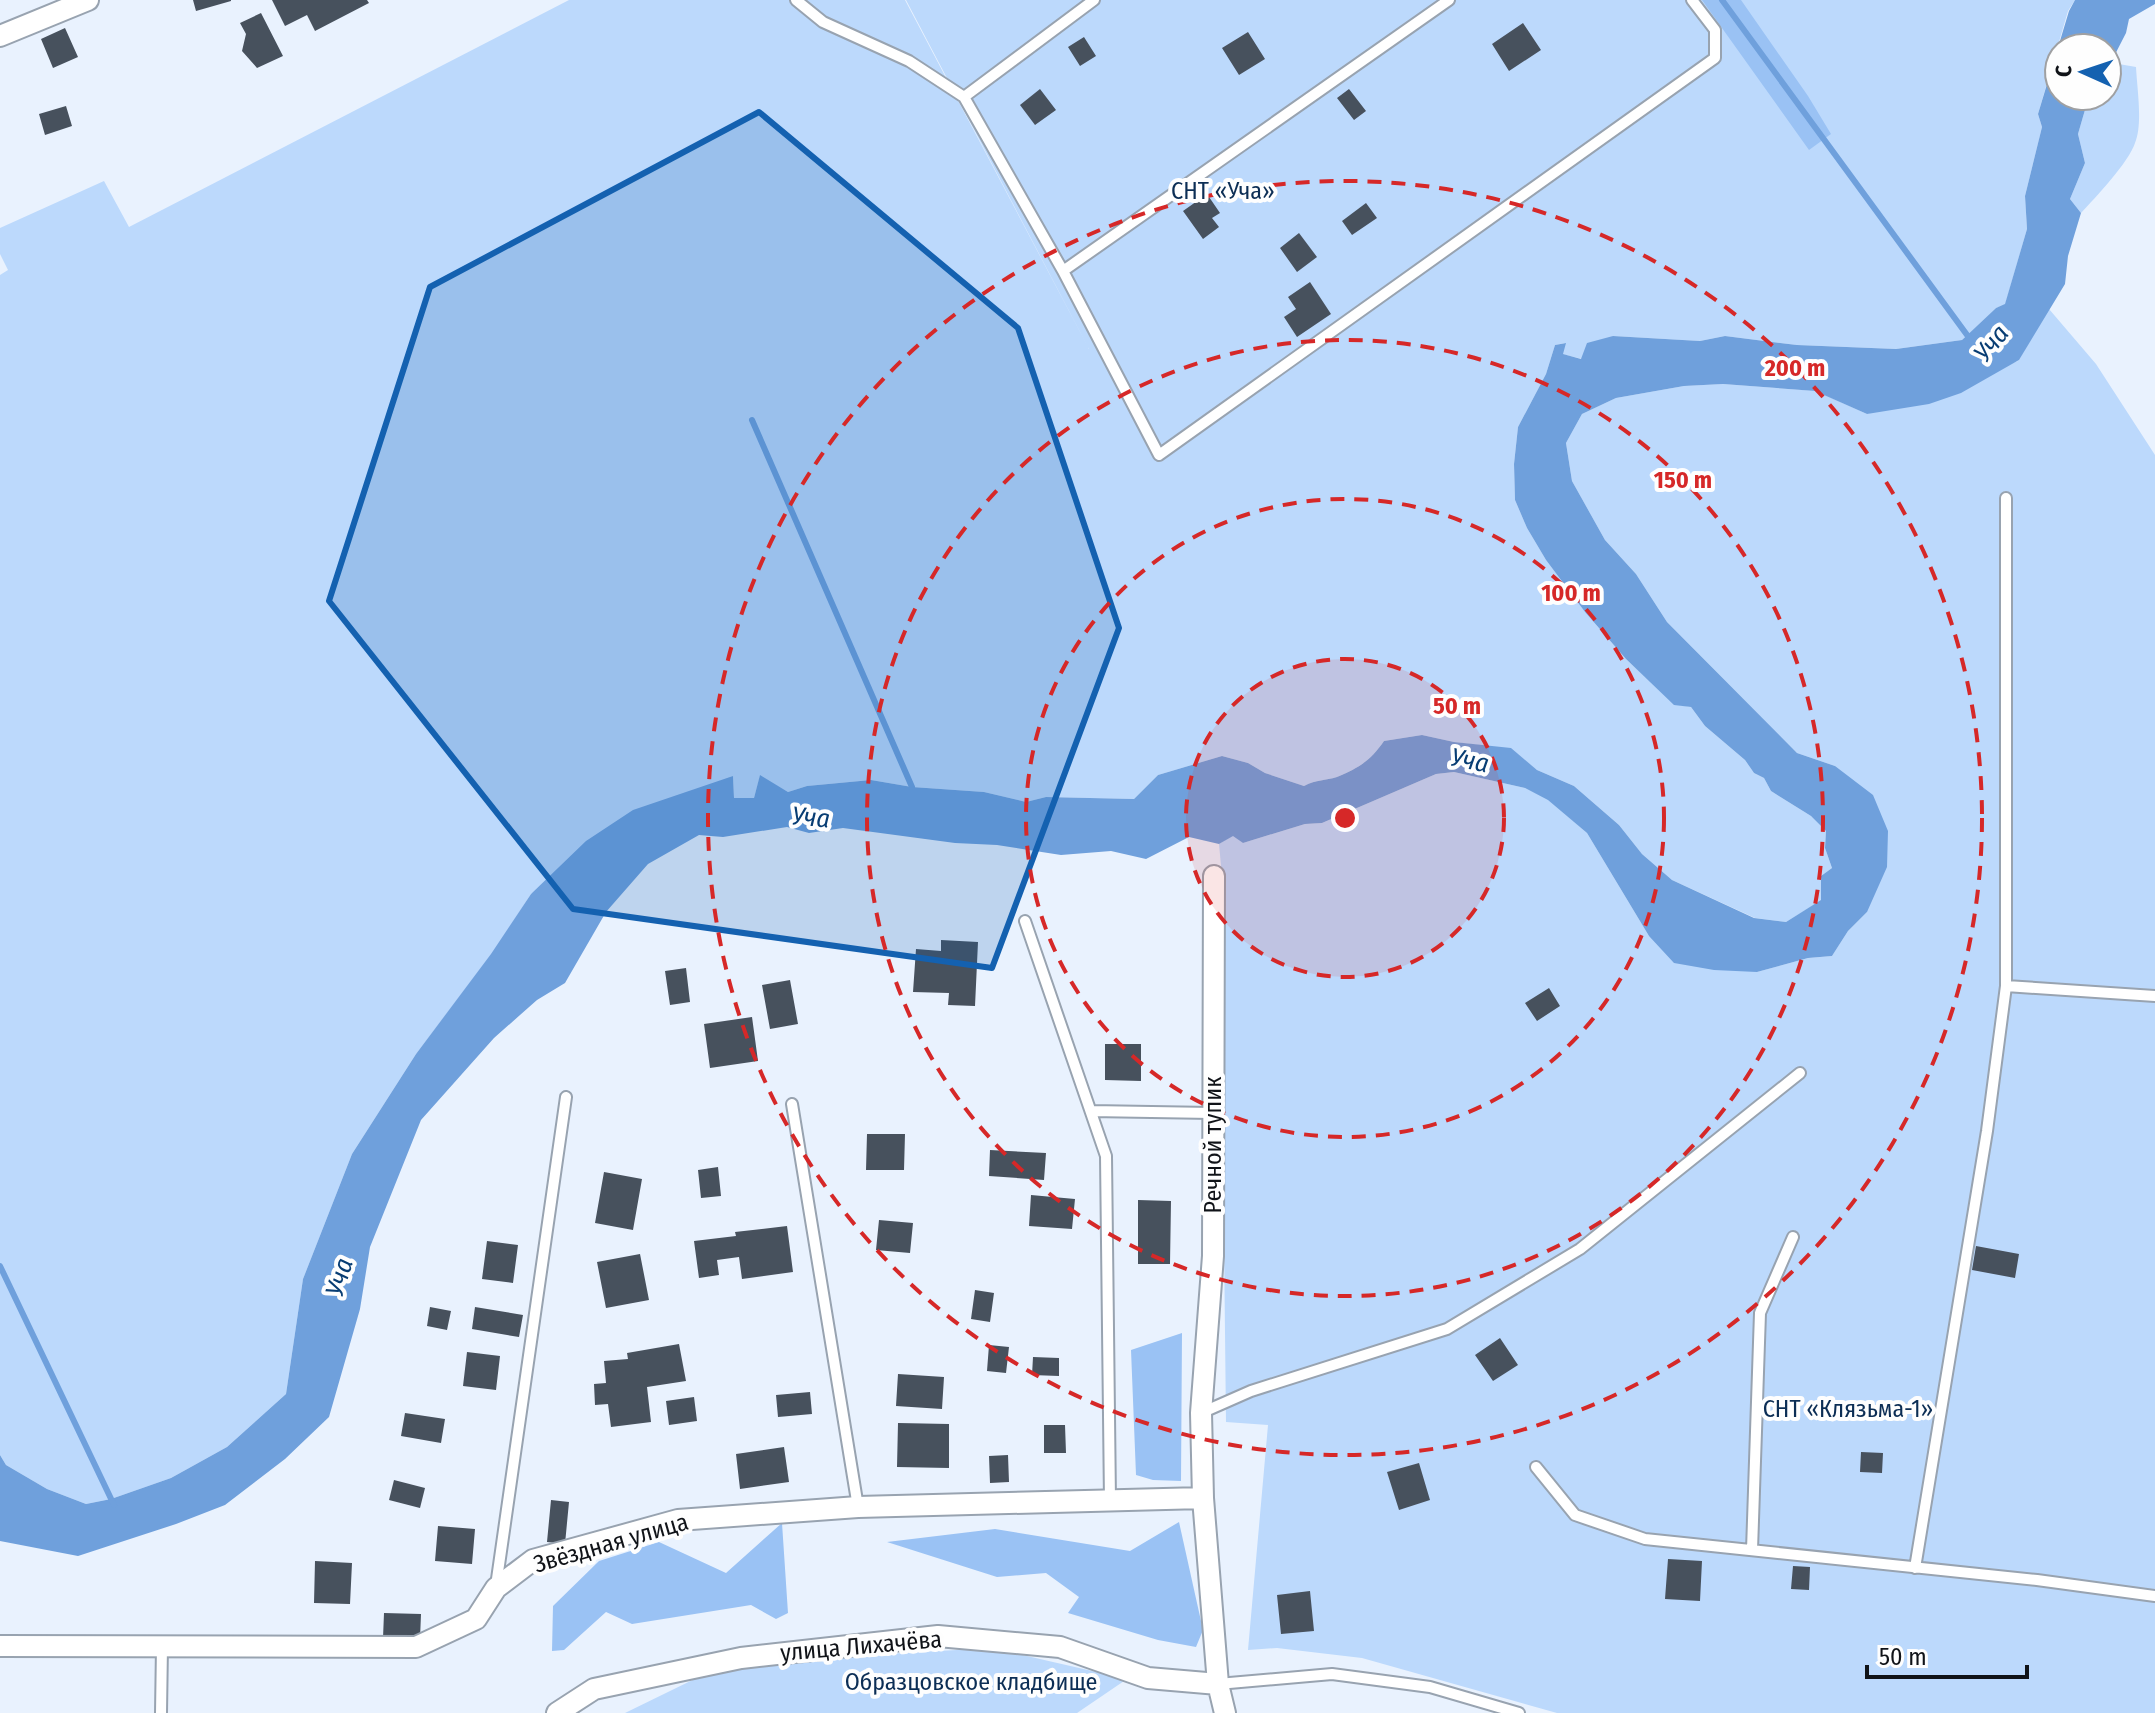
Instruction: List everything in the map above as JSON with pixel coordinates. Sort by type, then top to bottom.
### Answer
[{"type":"street","points":[[0,36],[88,0]]},
{"type":"street","name":"Речной тупик","points":[[1214,876],[1213,1256],[1201,1413],[1203,1498],[1218,1684],[1225,1713]]},
{"type":"street","name":"Звёздная улица","points":[[0,1646],[416,1647],[476,1619],[496,1588],[533,1560],[678,1520],[858,1507],[1203,1498]]},
{"type":"street","name":"улица Лихачёва","points":[[557,1713],[594,1689],[741,1658],[938,1636],[1060,1647],[1148,1678],[1218,1684]]},
{"type":"lane","points":[[796,0],[823,22],[909,61],[964,97],[1063,271],[1159,455],[1715,58],[1715,30],[1692,0]]},
{"type":"lane","points":[[964,97],[1094,0]]},
{"type":"lane","points":[[1063,271],[1449,0]]},
{"type":"lane","points":[[1915,1568],[1987,1131],[2006,986],[2006,498]]},
{"type":"lane","points":[[1025,921],[1106,1156],[1110,1501]]},
{"type":"lane","points":[[2006,986],[2155,996]]},
{"type":"lane","points":[[1201,1413],[1251,1391],[1447,1329],[1580,1249],[1800,1073]]},
{"type":"lane","points":[[496,1588],[566,1097]]},
{"type":"lane","points":[[792,1104],[858,1507]]},
{"type":"lane","points":[[1091,1111],[1212,1113]]},
{"type":"lane","points":[[1752,1550],[1760,1313],[1793,1237]]},
{"type":"lane","points":[[1536,1467],[1575,1515],[1645,1539],[2155,1596]]},
{"type":"lane","points":[[161,1713],[162,1646]]},
{"type":"lane","points":[[1218,1684],[1332,1674],[1430,1687],[1519,1713]]},
{"type":"highlighted area","points":[[759,112],[1018,328],[1119,628],[992,968],[573,909],[329,601],[430,287]]},
{"type":"green space","name":"СНТ «Уча»","points":[[569,0],[905,0],[1089,349],[906,0],[2075,0],[2062,32],[2043,32],[2043,97],[2038,114],[2042,127],[2025,196],[2027,229],[2005,305],[1996,308],[1962,340],[1896,349],[1797,345],[1725,336],[1700,341],[1613,336],[1582,359],[1562,354],[1565,343],[1555,345],[1546,374],[1518,427],[1514,464],[1515,500],[1546,560],[1626,659],[1674,704],[1691,707],[1705,726],[1745,760],[1754,773],[1764,778],[1771,791],[1811,816],[1826,831],[1825,848],[1832,868],[1821,876],[1822,900],[1786,922],[1755,918],[1672,880],[1642,854],[1619,825],[1574,786],[1537,770],[1511,749],[1422,735],[1384,741],[1364,763],[1352,770],[1304,786],[1222,756],[1158,775],[1134,799],[1046,797],[1026,802],[984,792],[912,787],[871,780],[807,786],[788,792],[760,776],[754,798],[734,798],[733,776],[531,894],[492,954],[416,1054],[352,1154],[303,1279],[286,1394],[227,1447],[171,1478],[111,1499],[86,1504],[47,1489],[6,1465],[0,1455],[0,275],[8,270],[0,254],[0,228],[104,181],[129,227]]},
{"type":"green space","points":[[2123,65],[2136,67],[2139,116],[2132,151],[2081,213],[2070,199],[2085,163],[2078,134],[2084,112],[2123,112]]},
{"type":"green space","name":"СНТ «Клязьма-1»","points":[[2049,309],[2096,364],[2155,455],[2155,1713],[1557,1713],[1362,1658],[1277,1648],[1248,1650],[1268,1425],[1226,1422],[1221,970],[1224,898],[1219,844],[1233,835],[1243,843],[1305,824],[1322,823],[1436,774],[1454,772],[1525,788],[1548,799],[1587,833],[1649,936],[1757,972],[1808,958],[1832,956],[1848,931],[1867,912],[1835,766],[1797,753],[1667,622],[1636,574],[1605,540],[1572,481],[1566,443],[1582,414],[1616,398],[1684,386],[1723,384],[1816,391],[1867,414],[2018,361]]},
{"type":"green space","name":"Образцовское кладбище","points":[[992,1648],[1127,1679],[1077,1713],[625,1713],[756,1649],[850,1656]]},
{"type":"shaded area","points":[[1702,0],[1741,0],[1831,134],[1809,150]]},
{"type":"shaded area","points":[[1182,1333],[1181,1481],[1153,1480],[1136,1475],[1131,1350]]},
{"type":"shaded area","points":[[1179,1522],[1203,1630],[1196,1647],[1158,1640],[1068,1613],[1079,1597],[1046,1573],[997,1577],[887,1542],[995,1529],[1130,1551]]},
{"type":"shaded area","points":[[782,1523],[788,1613],[776,1619],[751,1605],[632,1624],[606,1612],[564,1650],[552,1651],[553,1606],[599,1561],[659,1542],[726,1573]]},
{"type":"water","points":[[2075,0],[2155,0],[2155,4],[2129,19],[2123,39],[2123,32],[2063,32]]},
{"type":"water","name":"Уча","points":[[2043,97],[2043,112],[2084,112],[2078,134],[2085,163],[2070,199],[2081,213],[2068,256],[2065,284],[2019,360],[1961,393],[1929,404],[1867,414],[1815,391],[1723,384],[1684,386],[1616,398],[1582,414],[1566,443],[1572,481],[1605,540],[1636,574],[1667,622],[1797,753],[1835,766],[1873,795],[1888,831],[1887,867],[1867,912],[1848,931],[1832,956],[1808,958],[1757,972],[1714,970],[1674,963],[1649,936],[1587,833],[1548,800],[1525,788],[1454,772],[1436,774],[1322,823],[1305,824],[1243,843],[1233,836],[1219,844],[1189,837],[1146,859],[1111,851],[1061,855],[843,828],[809,833],[787,827],[723,837],[699,835],[648,864],[606,912],[565,983],[537,1000],[494,1038],[421,1120],[370,1247],[360,1309],[329,1417],[285,1459],[225,1505],[176,1524],[78,1556],[0,1541],[0,1455],[6,1465],[47,1489],[86,1504],[111,1499],[171,1478],[227,1447],[286,1394],[303,1279],[352,1154],[416,1054],[491,954],[531,894],[586,841],[633,810],[733,776],[734,798],[754,798],[760,775],[788,792],[807,786],[871,780],[912,787],[984,792],[1026,802],[1046,797],[1134,799],[1158,775],[1222,756],[1304,786],[1352,770],[1364,763],[1384,741],[1422,735],[1511,748],[1537,770],[1574,786],[1619,825],[1642,854],[1672,880],[1754,918],[1786,922],[1821,900],[1821,876],[1832,868],[1825,848],[1826,831],[1811,816],[1771,791],[1764,778],[1754,773],[1745,760],[1705,726],[1691,707],[1674,705],[1626,659],[1546,560],[1515,500],[1514,464],[1518,427],[1546,374],[1555,345],[1566,343],[1563,354],[1581,359],[1587,343],[1613,336],[1700,341],[1725,336],[1797,345],[1896,349],[1962,340],[1996,308],[2005,304],[2027,229],[2025,196],[2042,127],[2038,114]]},
{"type":"building","points":[[193,0],[231,0],[231,1],[196,11]]},
{"type":"building","points":[[272,0],[367,0],[369,3],[315,31],[307,15],[285,26]]},
{"type":"building","points":[[261,13],[283,56],[257,68],[242,51],[246,34],[240,23]]},
{"type":"building","points":[[1523,23],[1541,50],[1509,71],[1492,44]]},
{"type":"building","points":[[65,28],[78,57],[53,68],[41,39]]},
{"type":"building","points":[[1248,32],[1265,59],[1239,75],[1222,48]]},
{"type":"building","points":[[1084,37],[1096,56],[1080,66],[1068,47]]},
{"type":"building","points":[[1040,89],[1056,110],[1035,125],[1020,105]]},
{"type":"building","points":[[1349,89],[1366,111],[1354,120],[1337,98]]},
{"type":"building","points":[[66,106],[72,126],[45,135],[39,114]]},
{"type":"building","points":[[1207,194],[1220,213],[1212,218],[1219,227],[1203,239],[1183,211]]},
{"type":"building","points":[[1366,203],[1377,218],[1352,235],[1342,221]]},
{"type":"building","points":[[1299,233],[1317,257],[1297,272],[1280,248]]},
{"type":"building","points":[[1310,282],[1331,314],[1297,337],[1284,317],[1296,309],[1288,297]]},
{"type":"building","points":[[941,940],[978,942],[975,1006],[948,1005],[949,993],[913,992],[916,949],[941,951]]},
{"type":"building","points":[[686,968],[690,1002],[670,1005],[665,971]]},
{"type":"building","points":[[790,980],[798,1024],[770,1029],[762,985]]},
{"type":"building","points":[[1549,988],[1560,1006],[1537,1021],[1525,1003]]},
{"type":"building","points":[[752,1017],[758,1061],[710,1068],[704,1024]]},
{"type":"building","points":[[1105,1044],[1141,1044],[1141,1081],[1105,1080]]},
{"type":"building","points":[[867,1134],[905,1134],[904,1170],[866,1170]]},
{"type":"building","points":[[990,1150],[1046,1153],[1044,1180],[989,1176]]},
{"type":"building","points":[[718,1167],[721,1196],[701,1198],[698,1170]]},
{"type":"building","points":[[604,1172],[642,1179],[633,1230],[595,1223]]},
{"type":"building","points":[[1031,1195],[1075,1199],[1072,1229],[1029,1226]]},
{"type":"building","points":[[1138,1200],[1171,1201],[1170,1264],[1138,1264]]},
{"type":"building","points":[[879,1220],[913,1223],[910,1253],[876,1250]]},
{"type":"building","points":[[787,1226],[793,1272],[742,1279],[739,1257],[717,1260],[719,1275],[699,1278],[694,1241]]},
{"type":"building","points":[[487,1241],[518,1245],[513,1283],[482,1279]]},
{"type":"building","points":[[1976,1246],[2019,1254],[2015,1278],[1972,1270]]},
{"type":"building","points":[[640,1254],[649,1300],[606,1308],[597,1262]]},
{"type":"building","points":[[975,1290],[994,1293],[990,1322],[971,1319]]},
{"type":"building","points":[[430,1307],[451,1311],[447,1330],[427,1326]]},
{"type":"building","points":[[475,1307],[523,1315],[519,1337],[472,1329]]},
{"type":"building","points":[[1500,1338],[1518,1365],[1493,1381],[1475,1355]]},
{"type":"building","points":[[679,1344],[686,1381],[647,1387],[651,1422],[611,1427],[608,1404],[595,1405],[594,1384],[606,1383],[604,1361],[628,1359],[627,1353]]},
{"type":"building","points":[[989,1345],[1009,1347],[1006,1373],[987,1371]]},
{"type":"building","points":[[467,1352],[500,1356],[496,1390],[463,1386]]},
{"type":"building","points":[[1033,1357],[1059,1358],[1059,1376],[1032,1375]]},
{"type":"building","points":[[898,1374],[944,1377],[942,1409],[896,1406]]},
{"type":"building","points":[[810,1392],[812,1414],[778,1417],[776,1395]]},
{"type":"building","points":[[694,1397],[697,1421],[669,1425],[666,1401]]},
{"type":"building","points":[[405,1413],[445,1419],[441,1443],[401,1436]]},
{"type":"building","points":[[898,1423],[949,1424],[949,1468],[897,1467]]},
{"type":"building","points":[[1044,1425],[1065,1425],[1066,1453],[1044,1453]]},
{"type":"building","points":[[784,1447],[789,1482],[740,1489],[736,1454]]},
{"type":"building","points":[[1861,1452],[1883,1453],[1882,1473],[1860,1472]]},
{"type":"building","points":[[1008,1455],[1009,1482],[990,1483],[989,1456]]},
{"type":"building","points":[[1419,1463],[1430,1500],[1399,1510],[1387,1472]]},
{"type":"building","points":[[394,1480],[425,1488],[420,1508],[389,1500]]},
{"type":"building","points":[[551,1500],[569,1502],[565,1544],[547,1542]]},
{"type":"building","points":[[438,1526],[475,1529],[472,1564],[435,1561]]},
{"type":"building","points":[[1668,1559],[1702,1561],[1700,1601],[1665,1599]]},
{"type":"building","points":[[315,1561],[352,1563],[350,1604],[314,1603]]},
{"type":"building","points":[[1793,1566],[1810,1567],[1809,1590],[1791,1589]]},
{"type":"building","points":[[1310,1591],[1314,1631],[1281,1634],[1277,1595]]},
{"type":"building","points":[[384,1613],[421,1614],[420,1639],[383,1638]]},
{"type":"waterway","name":"Уча","points":[[1722,0],[1970,339]]},
{"type":"waterway","points":[[752,420],[912,787]]},
{"type":"waterway","points":[[0,1266],[114,1505]]}]
